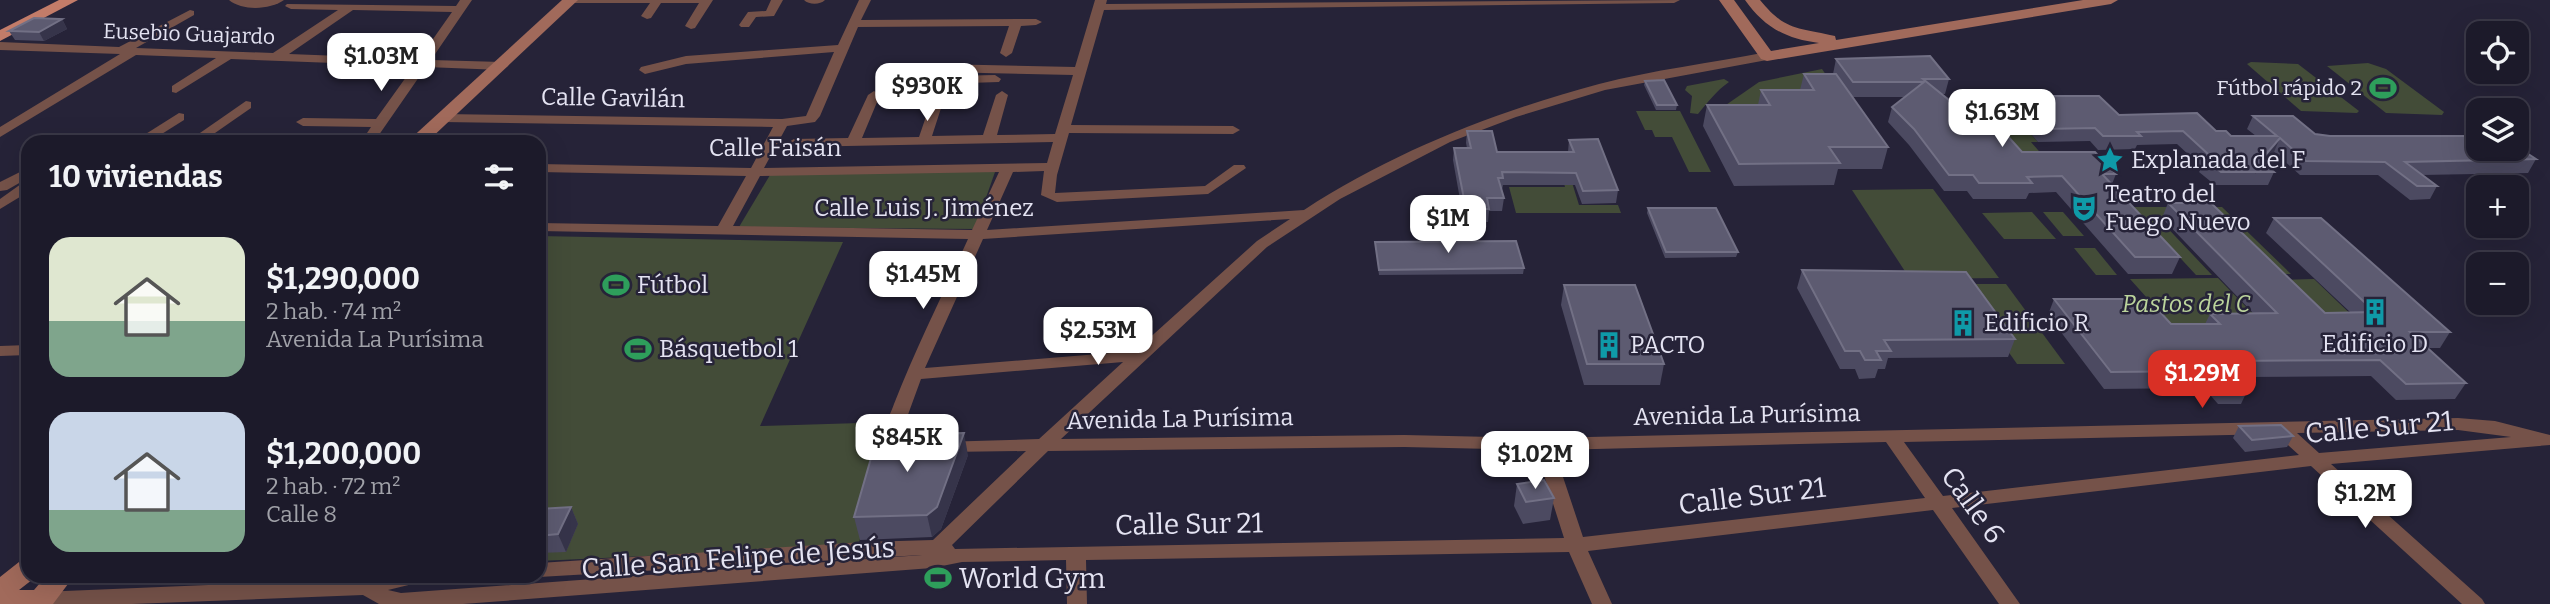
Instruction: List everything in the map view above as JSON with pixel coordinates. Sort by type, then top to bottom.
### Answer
[{"type":"main road","points":[[0,26],[52,0]]},
{"type":"main road","points":[[0,36],[71,0]]},
{"type":"main road","points":[[424,135],[571,0]]},
{"type":"main road","points":[[1726,0],[1767,56],[2111,0]]},
{"type":"main road","points":[[1752,0],[1767,21],[1775,26],[1808,37],[1855,41]]},
{"type":"main road","points":[[2025,13],[2032,7],[2070,0]]},
{"type":"main road","points":[[0,592],[21,575]]},
{"type":"main road","points":[[41,600],[55,583]]},
{"type":"main road","name":"Calle San Felipe de Jesús","points":[[0,601],[41,600]]},
{"type":"street","points":[[235,0],[240,3],[265,4],[278,0]]},
{"type":"street","points":[[571,0],[623,4],[651,0],[707,0]]},
{"type":"street","points":[[691,26],[707,0]]},
{"type":"street","points":[[745,25],[752,15],[770,14],[777,0]]},
{"type":"street","points":[[810,0],[819,0]]},
{"type":"street","points":[[645,70],[686,60],[842,48],[865,0]]},
{"type":"street","points":[[1100,3],[1150,0]]},
{"type":"street","points":[[1100,3],[1674,0]]},
{"type":"street","points":[[647,16],[658,1]]},
{"type":"street","points":[[1100,3],[1053,167],[1048,195],[1057,198],[1208,190],[1239,168]]},
{"type":"street","points":[[291,6],[349,8],[463,5]]},
{"type":"street","points":[[372,135],[463,5]]},
{"type":"street","points":[[276,57],[349,8]]},
{"type":"street","points":[[0,133],[190,13]]},
{"type":"street","points":[[1006,53],[1016,22]]},
{"type":"street","points":[[853,24],[1036,22]]},
{"type":"street","name":"Eusebio Guajardo","points":[[0,46],[502,66]]},
{"type":"street","name":"Calle Gavilán","points":[[443,118],[782,123],[814,116],[842,48]]},
{"type":"street","points":[[176,89],[229,55]]},
{"type":"street","points":[[935,554],[1042,446],[1138,356],[1262,244],[1308,214],[1398,162],[1445,139],[1511,114],[1603,87],[1767,56]]},
{"type":"street","points":[[892,67],[1079,74]]},
{"type":"street","points":[[907,81],[1079,74]]},
{"type":"street","points":[[853,142],[874,95]]},
{"type":"street","points":[[989,139],[1002,95]]},
{"type":"street","points":[[924,140],[938,99]]},
{"type":"street","points":[[202,135],[246,105]]},
{"type":"street","points":[[150,135],[179,117]]},
{"type":"street","points":[[303,122],[380,123]]},
{"type":"street","points":[[724,229],[782,123]]},
{"type":"street","points":[[794,143],[1233,130]]},
{"type":"street","points":[[895,169],[908,140]]},
{"type":"street","name":"Calle Faisán","points":[[546,168],[756,172],[1053,167]]},
{"type":"street","points":[[1007,169],[914,374],[1138,356]]},
{"type":"street","points":[[1,187],[21,176]]},
{"type":"street","points":[[1,187],[21,187]]},
{"type":"street","points":[[0,205],[21,191]]},
{"type":"street","name":"Calle Luis J. Jiménez","points":[[546,227],[979,235],[1308,214]]},
{"type":"street","points":[[1,351],[21,350]]},
{"type":"street","name":"Avenida La Purísima","points":[[914,374],[893,431],[895,442],[900,446],[1405,441],[1543,443],[2458,424],[2495,427],[2548,440]]},
{"type":"street","points":[[2279,427],[2318,459],[2475,604]]},
{"type":"street","name":"Calle 6","points":[[1891,437],[2010,604]]},
{"type":"street","name":"Calle Sur 21","points":[[935,554],[1576,545],[2318,459],[2548,440]]},
{"type":"street","points":[[1543,443],[1576,545],[1602,604]]},
{"type":"street","name":"Calle San Felipe de Jesús","points":[[546,570],[864,549],[935,554]]},
{"type":"street","name":"Calle San Felipe de Jesús","points":[[366,587],[388,600],[401,601],[555,597],[935,554]]},
{"type":"street","points":[[1076,554],[1077,604]]},
{"type":"street","points":[[555,597],[565,569]]},
{"type":"street","name":"Calle San Felipe de Jesús","points":[[41,600],[338,596],[385,583]]},
{"type":"green space","name":"Fútbol rápido 2","points":[[2368,63],[2386,69],[2444,112],[2442,115],[2386,113],[2327,66]]},
{"type":"green space","points":[[2247,64],[2298,64],[2359,111],[2301,111]]},
{"type":"green space","points":[[1822,69],[1839,94],[1810,112],[1723,107],[1759,82]]},
{"type":"green space","points":[[1724,79],[1729,82],[1698,114],[1690,113],[1692,96],[1685,90],[1687,86]]},
{"type":"green space","points":[[1981,109],[2009,109],[2038,142],[2031,142],[2046,159],[2025,160]]},
{"type":"green space","points":[[1636,111],[1680,111],[1711,172],[1689,172],[1672,137],[1655,137],[1652,130],[1645,130]]},
{"type":"green space","points":[[773,170],[995,172],[975,229],[739,227]]},
{"type":"green space","points":[[1562,176],[1570,176],[1579,205],[1618,205],[1621,213],[1516,213],[1509,187],[1565,187]]},
{"type":"green space","points":[[1933,189],[1999,278],[1910,279],[1852,190]]},
{"type":"green space","points":[[2133,207],[2222,207],[2291,274],[2265,274],[2207,217],[2157,217],[2212,275],[2196,275]]},
{"type":"green space","points":[[2032,212],[2056,239],[2004,239],[1982,213]]},
{"type":"green space","points":[[2043,212],[2063,212],[2084,236],[2063,236]]},
{"type":"green space","points":[[546,236],[843,242],[760,426],[893,422],[858,546],[546,561]]},
{"type":"green space","points":[[2074,248],[2095,248],[2117,275],[2096,275]]},
{"type":"green space","name":"Pastos del C","points":[[2218,278],[2251,312],[2302,311],[2270,280],[2314,279],[2389,351],[2174,328],[2130,279]]},
{"type":"green space","points":[[1961,284],[2006,284],[2065,364],[2017,364]]},
{"type":"building","points":[[34,18],[62,19],[39,32],[9,31]]},
{"type":"building","points":[[1930,56],[1949,79],[1923,79],[1954,104],[1987,113],[2022,152],[2095,152],[2116,174],[2102,174],[2180,257],[2135,257],[2062,176],[2027,177],[2032,183],[1979,183],[1973,175],[1949,175],[1914,129],[1892,107],[1924,82],[1853,82],[1836,59]]},
{"type":"building","points":[[1804,74],[1836,74],[1888,147],[1829,147],[1840,163],[1739,164],[1707,105],[1770,105],[1761,90],[1814,90]]},
{"type":"building","points":[[1664,80],[1677,105],[1657,105],[1645,81]]},
{"type":"building","points":[[2013,96],[2099,96],[2119,115],[2197,113],[2216,131],[2226,131],[2231,136],[2277,136],[2253,116],[2293,116],[2315,134],[2330,136],[2466,136],[2466,161],[2405,162],[2437,186],[2417,186],[2385,162],[2306,161],[2280,138],[2261,160],[2274,172],[2221,172],[2205,159],[2208,154],[2183,131],[2137,132],[2141,136],[2103,136],[2095,128],[2043,129]]},
{"type":"building","points":[[1467,131],[1492,131],[1497,152],[1574,152],[1569,140],[1598,139],[1618,190],[1583,191],[1576,173],[1502,172],[1503,178],[1498,178],[1504,198],[1487,198],[1489,209],[1466,209],[1454,148],[1471,148]]},
{"type":"building","points":[[2168,203],[2211,203],[2325,313],[2375,312],[2274,218],[2321,218],[2450,332],[2410,332],[2466,383],[2406,384],[2380,360],[2226,361],[2249,387],[2226,388],[2212,371],[2111,372],[2054,299],[2148,299],[2171,324],[2220,324],[2210,314],[2277,313]]},
{"type":"building","points":[[1648,208],[1716,208],[1738,252],[1666,252]]},
{"type":"building","points":[[1516,241],[1524,268],[1379,270],[1375,242]]},
{"type":"building","points":[[1802,270],[1966,272],[2015,339],[1884,340],[1891,351],[1876,351],[1881,360],[1865,360],[1860,351],[1845,351]]},
{"type":"building","name":"PACTO","points":[[1564,285],[1635,285],[1664,364],[1587,364]]},
{"type":"building","points":[[2281,425],[2293,436],[2252,440],[2239,426]]},
{"type":"building","points":[[964,433],[937,507],[927,515],[854,517],[878,434]]},
{"type":"building","points":[[1544,480],[1554,498],[1526,502],[1517,484]]},
{"type":"building","points":[[571,507],[558,534],[546,535],[546,509]]},
{"type":"place","name":"Fútbol rápido 2","points":[[2383,88]]},
{"type":"place","name":"Explanada del F","points":[[2110,160]]},
{"type":"place","name":"Teatro del Fuego Nuevo","points":[[2084,208]]},
{"type":"place","name":"Fútbol","points":[[616,285]]},
{"type":"place","name":"Edificio D","points":[[2375,312]]},
{"type":"place","name":"Edificio R","points":[[1963,323]]},
{"type":"place","name":"PACTO","points":[[1609,345]]},
{"type":"place","name":"Básquetbol 1","points":[[638,349]]},
{"type":"place","name":"World Gym","points":[[938,578]]}]
